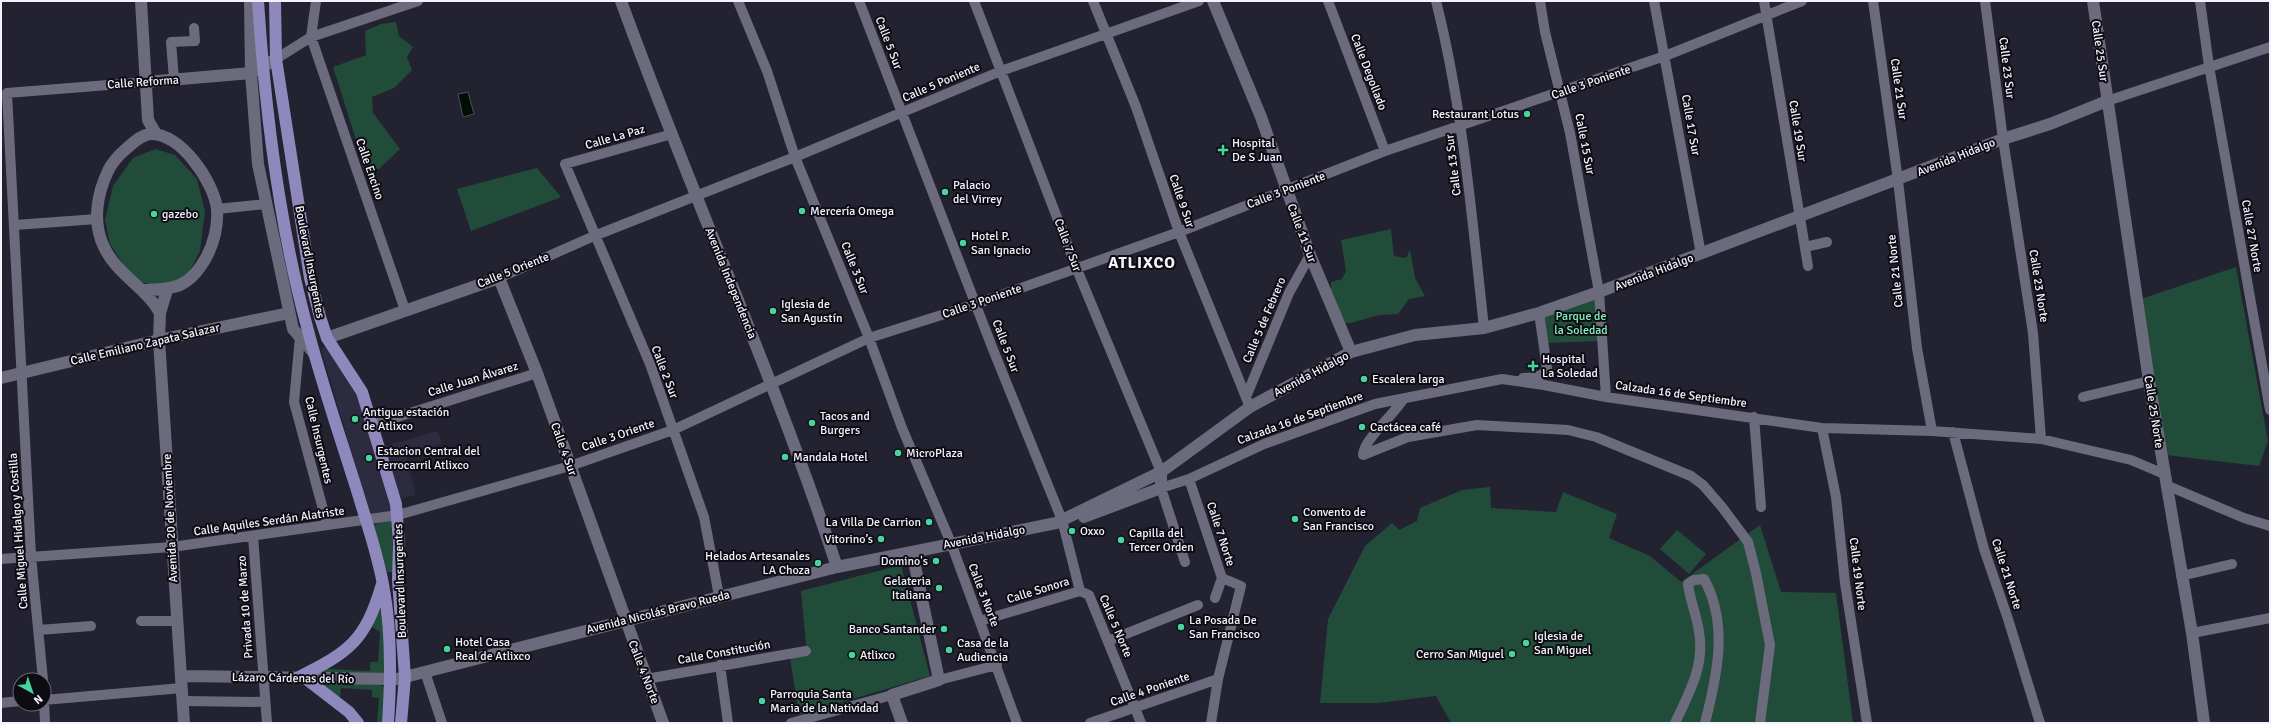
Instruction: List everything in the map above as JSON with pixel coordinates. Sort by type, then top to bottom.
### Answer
[{"type":"main road","name":"Boulevard Insurgentes","points":[[258,1],[262,68],[281,200],[296,282],[314,353],[369,520],[383,581],[391,679],[388,723]]},
{"type":"main road","name":"Boulevard Insurgentes","points":[[275,1],[276,59],[310,278],[327,338],[362,392],[398,515],[398,579],[405,677],[401,723]]},
{"type":"main road","points":[[358,723],[350,712],[301,678],[335,659],[354,643],[371,618],[383,581]]},
{"type":"street","points":[[141,1],[148,120],[143,136]]},
{"type":"street","name":"Boulevard Insurgentes","points":[[250,1],[251,73],[258,164],[293,329],[314,353]]},
{"type":"street","points":[[311,37],[316,1]]},
{"type":"street","points":[[276,59],[311,37],[396,5],[418,1]]},
{"type":"street","name":"Avenida Independencia","points":[[621,1],[696,196],[772,385],[810,485],[837,567]]},
{"type":"street","name":"Calle 3 Sur","points":[[738,1],[768,71],[796,157],[870,338],[902,428],[951,543]]},
{"type":"street","name":"Calle 5 Sur","points":[[859,1],[1060,522]]},
{"type":"street","name":"Calle 7 Sur","points":[[974,1],[1076,267],[1161,472],[1161,488]]},
{"type":"street","name":"Calle 9 Sur","points":[[1093,1],[1136,107],[1179,232],[1248,402]]},
{"type":"street","name":"Calle 5 Poniente","points":[[696,196],[796,157],[1001,71],[1199,1]]},
{"type":"street","name":"Calle 11 Sur","points":[[1213,1],[1261,117],[1286,191],[1310,255],[1351,352]]},
{"type":"street","name":"Calle Degollado","points":[[1328,1],[1385,151]]},
{"type":"street","name":"Calle 13 Sur","points":[[1436,1],[1446,40],[1461,125],[1484,328]]},
{"type":"street","name":"Calle 15 Sur","points":[[1540,1],[1545,32],[1570,133],[1599,292],[1606,397]]},
{"type":"street","name":"Calle 17 Sur","points":[[1654,1],[1700,254]]},
{"type":"street","name":"Calle 19 Sur","points":[[1764,1],[1808,266]]},
{"type":"street","name":"Calle 3 Poniente","points":[[772,385],[870,338],[976,304],[1076,267],[1179,232],[1385,151],[1560,93],[1665,56],[1802,1]]},
{"type":"street","name":"Calle 21 Sur","points":[[1873,1],[1898,180]]},
{"type":"street","name":"Calle 23 Sur","points":[[1985,1],[2002,139]]},
{"type":"street","name":"Calle 25 Sur","points":[[2093,1],[2107,101]]},
{"type":"street","name":"Calle 27 Norte","points":[[2200,1],[2209,66],[2270,410]]},
{"type":"street","points":[[174,79],[171,42],[195,41],[194,28]]},
{"type":"street","name":"Calle Encino","points":[[311,37],[405,310]]},
{"type":"street","name":"Avenida Hidalgo","points":[[1060,522],[1161,472],[1248,402],[1351,352],[1414,335],[1484,328],[1539,313],[1898,180],[2002,139],[2050,124],[2107,101],[2270,47]]},
{"type":"street","name":"Calle Reforma","points":[[7,93],[251,73],[276,59]]},
{"type":"street","name":"Calle Miguel Hidalgo y Costilla","points":[[7,93],[31,556],[42,672]]},
{"type":"street","name":"Calle 25 Norte","points":[[2107,101],[2149,381],[2181,576],[2192,633],[2204,723]]},
{"type":"street","points":[[143,290],[167,290],[179,287],[192,278],[203,264],[211,248],[216,230],[217,209],[206,176],[194,160],[180,147],[156,134],[148,120]]},
{"type":"street","points":[[156,134],[143,136],[120,154],[108,168],[97,203],[97,219],[104,246],[117,268],[143,290],[160,313]]},
{"type":"street","name":"Calle La Paz","points":[[565,164],[672,134]]},
{"type":"street","name":"Calle 23 Norte","points":[[2002,139],[2033,333],[2041,439]]},
{"type":"street","name":"Calle 2 Sur","points":[[565,164],[594,236],[650,364],[704,517],[719,596]]},
{"type":"street","name":"Calle 21 Norte","points":[[1898,180],[1917,348],[1932,431]]},
{"type":"street","name":"Calle 5 Oriente","points":[[327,338],[499,278],[594,236],[696,196]]},
{"type":"street","points":[[217,209],[266,204]]},
{"type":"street","points":[[15,225],[97,219]]},
{"type":"street","points":[[1805,247],[1827,242]]},
{"type":"street","name":"Calle 5 de Febrero","points":[[1248,402],[1288,293],[1310,255]]},
{"type":"street","name":"Calle 4 Sur","points":[[499,278],[570,466],[624,621]]},
{"type":"street","name":"Avenida 20 de Noviembre","points":[[167,290],[160,313],[159,340],[176,621],[182,682],[184,723]]},
{"type":"street","name":"Calle Emiliano Zapata Salazar","points":[[1,378],[159,340],[289,313]]},
{"type":"street","points":[[1502,379],[1539,376],[1546,373],[1547,368],[1539,313]]},
{"type":"street","name":"Calle Insurgentes","points":[[300,337],[294,402],[327,524]]},
{"type":"street","name":"Calle Juan Álvarez","points":[[372,425],[536,373]]},
{"type":"street","name":"Calzada 16 de Septiembre","points":[[1161,488],[1189,479],[1271,441],[1375,404],[1502,379],[1544,385],[1606,397],[1754,417],[1822,428],[1953,432],[2041,439],[2131,460],[2165,479],[2244,518],[2270,526]]},
{"type":"street","points":[[2083,397],[2149,381]]},
{"type":"street","name":"Calle 3 Oriente","points":[[369,520],[398,515],[570,466],[673,430],[772,385]]},
{"type":"street","points":[[1404,398],[1397,410],[1365,445],[1363,455],[1408,437],[1477,425],[1568,430],[1596,437],[1691,476],[1703,485],[1735,523],[1748,542],[1753,561],[1770,645],[1760,723]]},
{"type":"street","points":[[1754,417],[1761,507]]},
{"type":"street","name":"Calle 19 Norte","points":[[1822,428],[1836,497],[1845,583],[1867,723]]},
{"type":"street","name":"Calle 21 Norte","points":[[1953,432],[1984,549],[2008,619],[2040,723]]},
{"type":"street","name":"Calle 7 Norte","points":[[1189,479],[1222,578],[1215,598]]},
{"type":"street","points":[[1161,488],[1185,562]]},
{"type":"street","name":"Avenida Hidalgo","points":[[912,552],[1060,522],[1161,488]]},
{"type":"street","name":"Calle Aquiles Serdán Alatriste","points":[[1,559],[172,547],[327,524],[369,520]]},
{"type":"street","name":"Calle 5 Norte","points":[[1060,522],[1080,591],[1089,595],[1141,723]]},
{"type":"street","name":"Privada 10 de Marzo","points":[[253,536],[267,723]]},
{"type":"street","name":"Calle 3 Norte","points":[[951,543],[1017,723]]},
{"type":"street","points":[[912,552],[939,680]]},
{"type":"street","name":"Avenida Nicolás Bravo Rueda","points":[[405,677],[719,596],[837,567],[912,552]]},
{"type":"street","points":[[2181,576],[2232,564]]},
{"type":"street","points":[[1211,723],[1218,679],[1241,586],[1222,578]]},
{"type":"street","points":[[1675,723],[1697,674],[1701,654],[1699,632],[1689,596],[1688,584],[1694,580],[1704,578],[1711,591],[1720,645],[1716,681],[1705,723]]},
{"type":"street","name":"Calle Sonora","points":[[980,621],[1080,591]]},
{"type":"street","points":[[1108,641],[1198,605]]},
{"type":"street","points":[[2192,633],[2270,618]]},
{"type":"street","points":[[141,621],[176,621]]},
{"type":"street","name":"Calle 4 Norte","points":[[624,621],[663,723]]},
{"type":"street","points":[[39,630],[91,626]]},
{"type":"street","name":"Calle Constitución","points":[[646,679],[806,651]]},
{"type":"street","points":[[720,665],[728,723]]},
{"type":"street","points":[[791,723],[892,695],[939,680],[997,665]]},
{"type":"street","points":[[425,672],[442,723]]},
{"type":"street","name":"Lázaro Cárdenas del Río","points":[[182,682],[263,677],[391,679],[405,677]]},
{"type":"street","name":"Calle 4 Poniente","points":[[1090,723],[1218,679]]},
{"type":"street","points":[[52,699],[182,682]]},
{"type":"street","points":[[892,695],[902,723]]},
{"type":"street","points":[[183,701],[265,702]]},
{"type":"street","points":[[1,703],[12,702]]},
{"type":"street","points":[[45,712],[45,723]]},
{"type":"shaded area","points":[[468,92],[474,114],[463,117],[458,94]]},
{"type":"shaded area","points":[[327,345],[358,394],[392,508],[390,512],[373,515],[370,514],[321,349]]},
{"type":"shaded area","points":[[438,431],[442,444],[405,454],[416,495],[399,499],[385,446]]},
{"type":"green space","points":[[396,22],[399,36],[413,47],[407,57],[412,70],[394,88],[372,97],[373,113],[400,149],[379,169],[365,168],[333,67],[366,55],[365,31],[381,24]]},
{"type":"green space","points":[[155,149],[175,155],[197,179],[205,211],[200,251],[187,276],[166,287],[141,282],[125,267],[110,244],[105,220],[113,186],[133,158]]},
{"type":"green space","points":[[537,168],[561,197],[471,231],[457,189]]},
{"type":"green space","points":[[1391,229],[1394,256],[1406,258],[1410,250],[1415,278],[1425,296],[1409,299],[1398,314],[1379,315],[1351,323],[1341,323],[1331,291],[1331,282],[1342,279],[1346,271],[1341,240]]},
{"type":"green space","points":[[2236,267],[2268,441],[2259,466],[2166,455],[2141,299]]},
{"type":"green space","name":"Parque de la Soledad","points":[[1598,298],[1601,341],[1546,343],[1543,316]]},
{"type":"green space","points":[[1490,487],[1491,508],[1556,512],[1563,492],[1617,514],[1609,538],[1650,556],[1681,582],[1760,525],[1781,592],[1836,593],[1853,723],[1451,723],[1436,696],[1378,703],[1320,703],[1328,619],[1365,546],[1392,523],[1399,530],[1417,521],[1420,508],[1462,490]]},
{"type":"green space","points":[[391,520],[394,569],[393,572],[387,572],[374,525]]},
{"type":"green space","points":[[1677,530],[1706,554],[1689,574],[1660,549]]},
{"type":"green space","points":[[901,565],[930,676],[799,715],[790,658],[807,654],[801,591]]},
{"type":"green space","points":[[379,608],[383,612],[385,675],[382,677],[381,685],[385,689],[382,723],[377,723],[379,698],[372,697],[372,690],[341,688],[340,698],[309,675],[328,664],[328,669],[370,671],[370,662],[378,662],[380,632],[372,627]]},
{"type":"place","name":"Restaurant Lotus","points":[[1527,114]]},
{"type":"place","name":"Hospital De S Juan","points":[[1223,150]]},
{"type":"place","name":"Palacio del Virrey","points":[[945,192]]},
{"type":"place","name":"Mercería Omega","points":[[802,211]]},
{"type":"place","name":"gazebo","points":[[154,214]]},
{"type":"place","name":"Hotel P. San Ignacio","points":[[963,243]]},
{"type":"place","name":"Iglesia de San Agustín","points":[[773,311]]},
{"type":"place","name":"Hospital La Soledad","points":[[1533,366]]},
{"type":"place","name":"Escalera larga","points":[[1364,379]]},
{"type":"place","name":"Antigua estación de Atlixco","points":[[355,419]]},
{"type":"place","name":"Tacos and Burgers","points":[[812,423]]},
{"type":"place","name":"Cactácea café","points":[[1362,427]]},
{"type":"place","name":"MicroPlaza","points":[[898,453]]},
{"type":"place","name":"Mandala Hotel","points":[[785,457]]},
{"type":"place","name":"Estacion Central del Ferrocarril Atlixco","points":[[369,458]]},
{"type":"place","name":"Convento de San Francisco","points":[[1295,519]]},
{"type":"place","name":"La Villa De Carrion","points":[[929,522]]},
{"type":"place","name":"Oxxo","points":[[1072,531]]},
{"type":"place","name":"Vitorino’s","points":[[881,539]]},
{"type":"place","name":"Capilla del Tercer Orden","points":[[1121,540]]},
{"type":"place","name":"Domino's","points":[[936,561]]},
{"type":"place","name":"Helados Artesanales LA Choza","points":[[818,563]]},
{"type":"place","name":"Gelateria Italiana","points":[[939,588]]},
{"type":"place","name":"La Posada De San Francisco","points":[[1181,627]]},
{"type":"place","name":"Banco Santander","points":[[944,629]]},
{"type":"place","name":"Iglesia de San Miguel","points":[[1526,643]]},
{"type":"place","name":"Hotel Casa Real de Atlixco","points":[[447,649]]},
{"type":"place","name":"Casa de la Audiencia","points":[[949,650]]},
{"type":"place","name":"Cerro San Miguel","points":[[1512,654]]},
{"type":"place","name":"Atlixco","points":[[852,655]]},
{"type":"place","name":"Parroquia Santa Maria de la Natividad","points":[[762,701]]},
{"type":"district","name":"ATLIXCO","points":[[1142,262]]}]
